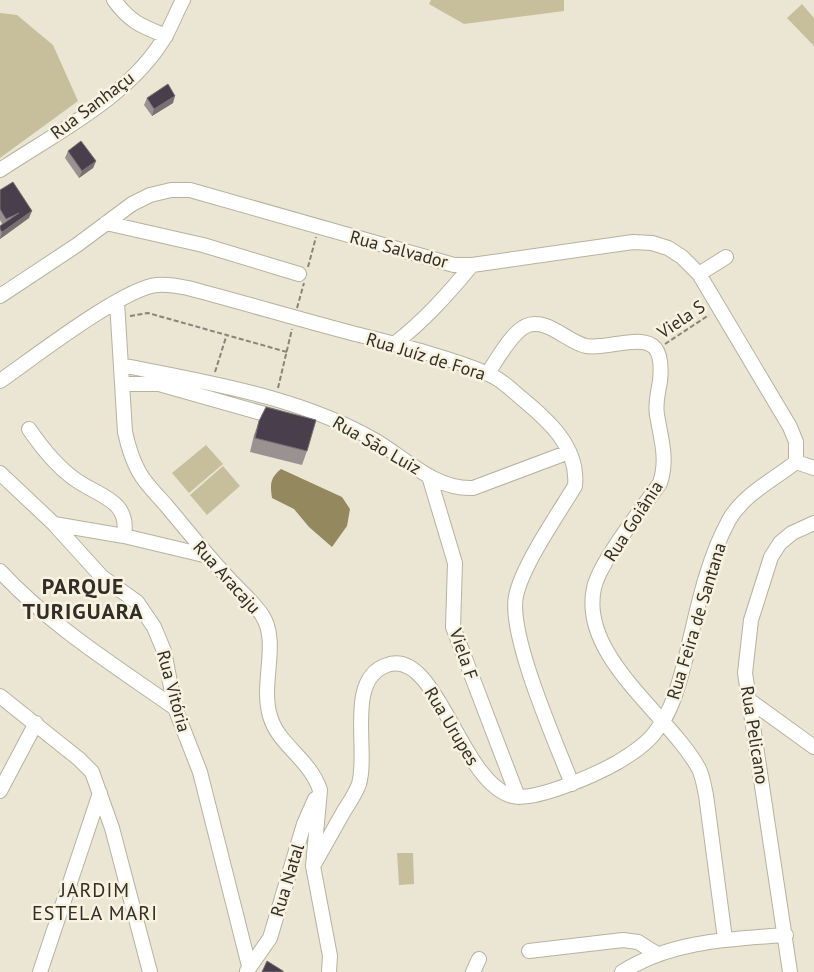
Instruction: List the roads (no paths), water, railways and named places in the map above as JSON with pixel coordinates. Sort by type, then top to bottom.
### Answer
[{"type":"street","points":[[114,0],[126,16],[142,26],[166,36]]},
{"type":"street","name":"Rua Sanhaçu","points":[[0,170],[111,95],[140,69],[166,36],[183,0]]},
{"type":"street","name":"Rua Salvador","points":[[0,296],[132,204],[150,194],[171,190],[190,190],[436,261],[472,265],[633,242],[652,243],[668,248],[682,257],[700,274],[790,427],[796,442],[796,462]]},
{"type":"street","points":[[106,223],[203,245],[298,274]]},
{"type":"street","points":[[700,274],[726,257]]},
{"type":"street","points":[[394,344],[418,326],[441,304],[472,265]]},
{"type":"street","name":"Rua Juíz de Fora","points":[[117,302],[140,289],[156,285],[188,288],[394,344],[488,373],[549,422],[559,434],[569,452],[576,474],[575,486],[524,573],[516,596],[514,620],[544,713],[572,784]]},
{"type":"street","points":[[0,381],[117,302]]},
{"type":"street","name":"Rua Aracaju","points":[[117,302],[125,432],[129,451],[140,473],[208,556],[262,615],[269,628],[271,644],[265,694],[270,717],[280,736],[309,766],[320,790],[313,866],[330,956],[329,972]]},
{"type":"street","name":"Rua Goiânia","points":[[488,373],[517,332],[526,326],[536,324],[584,346],[600,347],[642,340],[650,342],[657,350],[660,360],[657,415],[664,452],[664,470],[660,483],[602,567],[594,588],[592,610],[597,631],[616,665],[663,721]]},
{"type":"street","name":"Rua São Luiz","points":[[121,365],[211,384],[323,415],[377,442],[430,476],[460,488],[473,488],[569,452]]},
{"type":"street","points":[[122,384],[158,384],[291,422]]},
{"type":"street","points":[[29,429],[57,464],[76,480],[111,500],[126,523],[124,536]]},
{"type":"street","points":[[796,462],[814,468]]},
{"type":"street","name":"Rua Feira de Santana","points":[[663,721],[677,690],[708,571],[730,519],[745,500],[796,462]]},
{"type":"street","name":"Rua Vitória","points":[[0,473],[54,524],[102,577],[137,602],[154,627],[164,651],[175,708],[200,772],[248,969]]},
{"type":"street","name":"Viela F","points":[[430,476],[455,563],[453,627],[518,797]]},
{"type":"street","name":"Rua Pelicano","points":[[789,971],[786,935],[745,673],[747,644],[759,587],[771,557],[780,543],[792,533],[814,523]]},
{"type":"street","points":[[54,524],[124,536],[208,556]]},
{"type":"street","points":[[0,571],[26,599],[54,622],[175,708]]},
{"type":"street","name":"Rua Urupes","points":[[313,866],[358,787],[363,758],[362,698],[366,684],[375,671],[388,664],[404,664],[416,670],[439,700],[461,744],[482,775],[499,791],[518,797]]},
{"type":"street","points":[[0,696],[36,723],[92,772],[123,864],[150,972]]},
{"type":"street","points":[[749,700],[814,747]]},
{"type":"street","points":[[518,797],[532,796],[572,784],[617,763],[655,733],[663,721],[688,750],[701,772],[706,795],[725,940]]},
{"type":"street","points":[[0,791],[36,723]]},
{"type":"street","name":"Rua Natal","points":[[248,969],[270,938],[304,824],[320,790]]},
{"type":"street","points":[[40,972],[100,793]]},
{"type":"street","points":[[622,972],[657,954],[677,948],[725,940],[786,935]]},
{"type":"street","points":[[529,951],[623,940],[638,942],[657,954]]},
{"type":"district","name":"PARQUE TURIGUARA","points":[[83,598]]},
{"type":"district","name":"JARDIM ESTELA MARI","points":[[95,902]]}]
